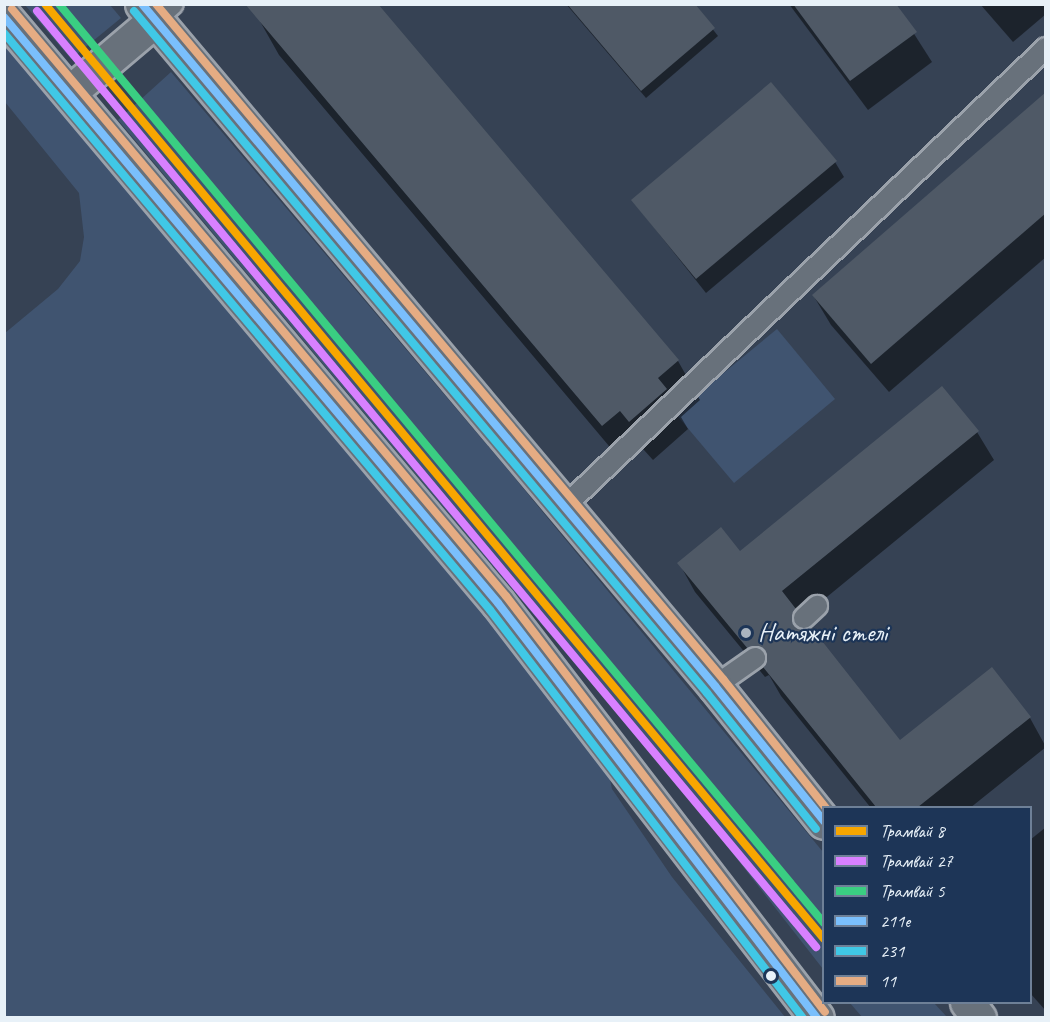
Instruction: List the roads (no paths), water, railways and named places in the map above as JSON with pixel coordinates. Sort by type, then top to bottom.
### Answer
[{"type":"main road","points":[[70,92],[157,10],[563,508],[715,686],[822,820]]},
{"type":"main road","points":[[4,16],[498,603],[817,1017]]},
{"type":"main road","points":[[969,1004],[979,1017]]},
{"type":"lane","points":[[563,508],[1046,48]]},
{"type":"lane","points":[[715,686],[755,658]]},
{"type":"tram line","name":"8","points":[[45,4],[822,937]]},
{"type":"tram line","name":"5","points":[[59,4],[822,921]]},
{"type":"tram line","name":"27","points":[[37,11],[816,947]]},
{"type":"place","name":"Натяжні стелі","points":[[746,633]]}]
